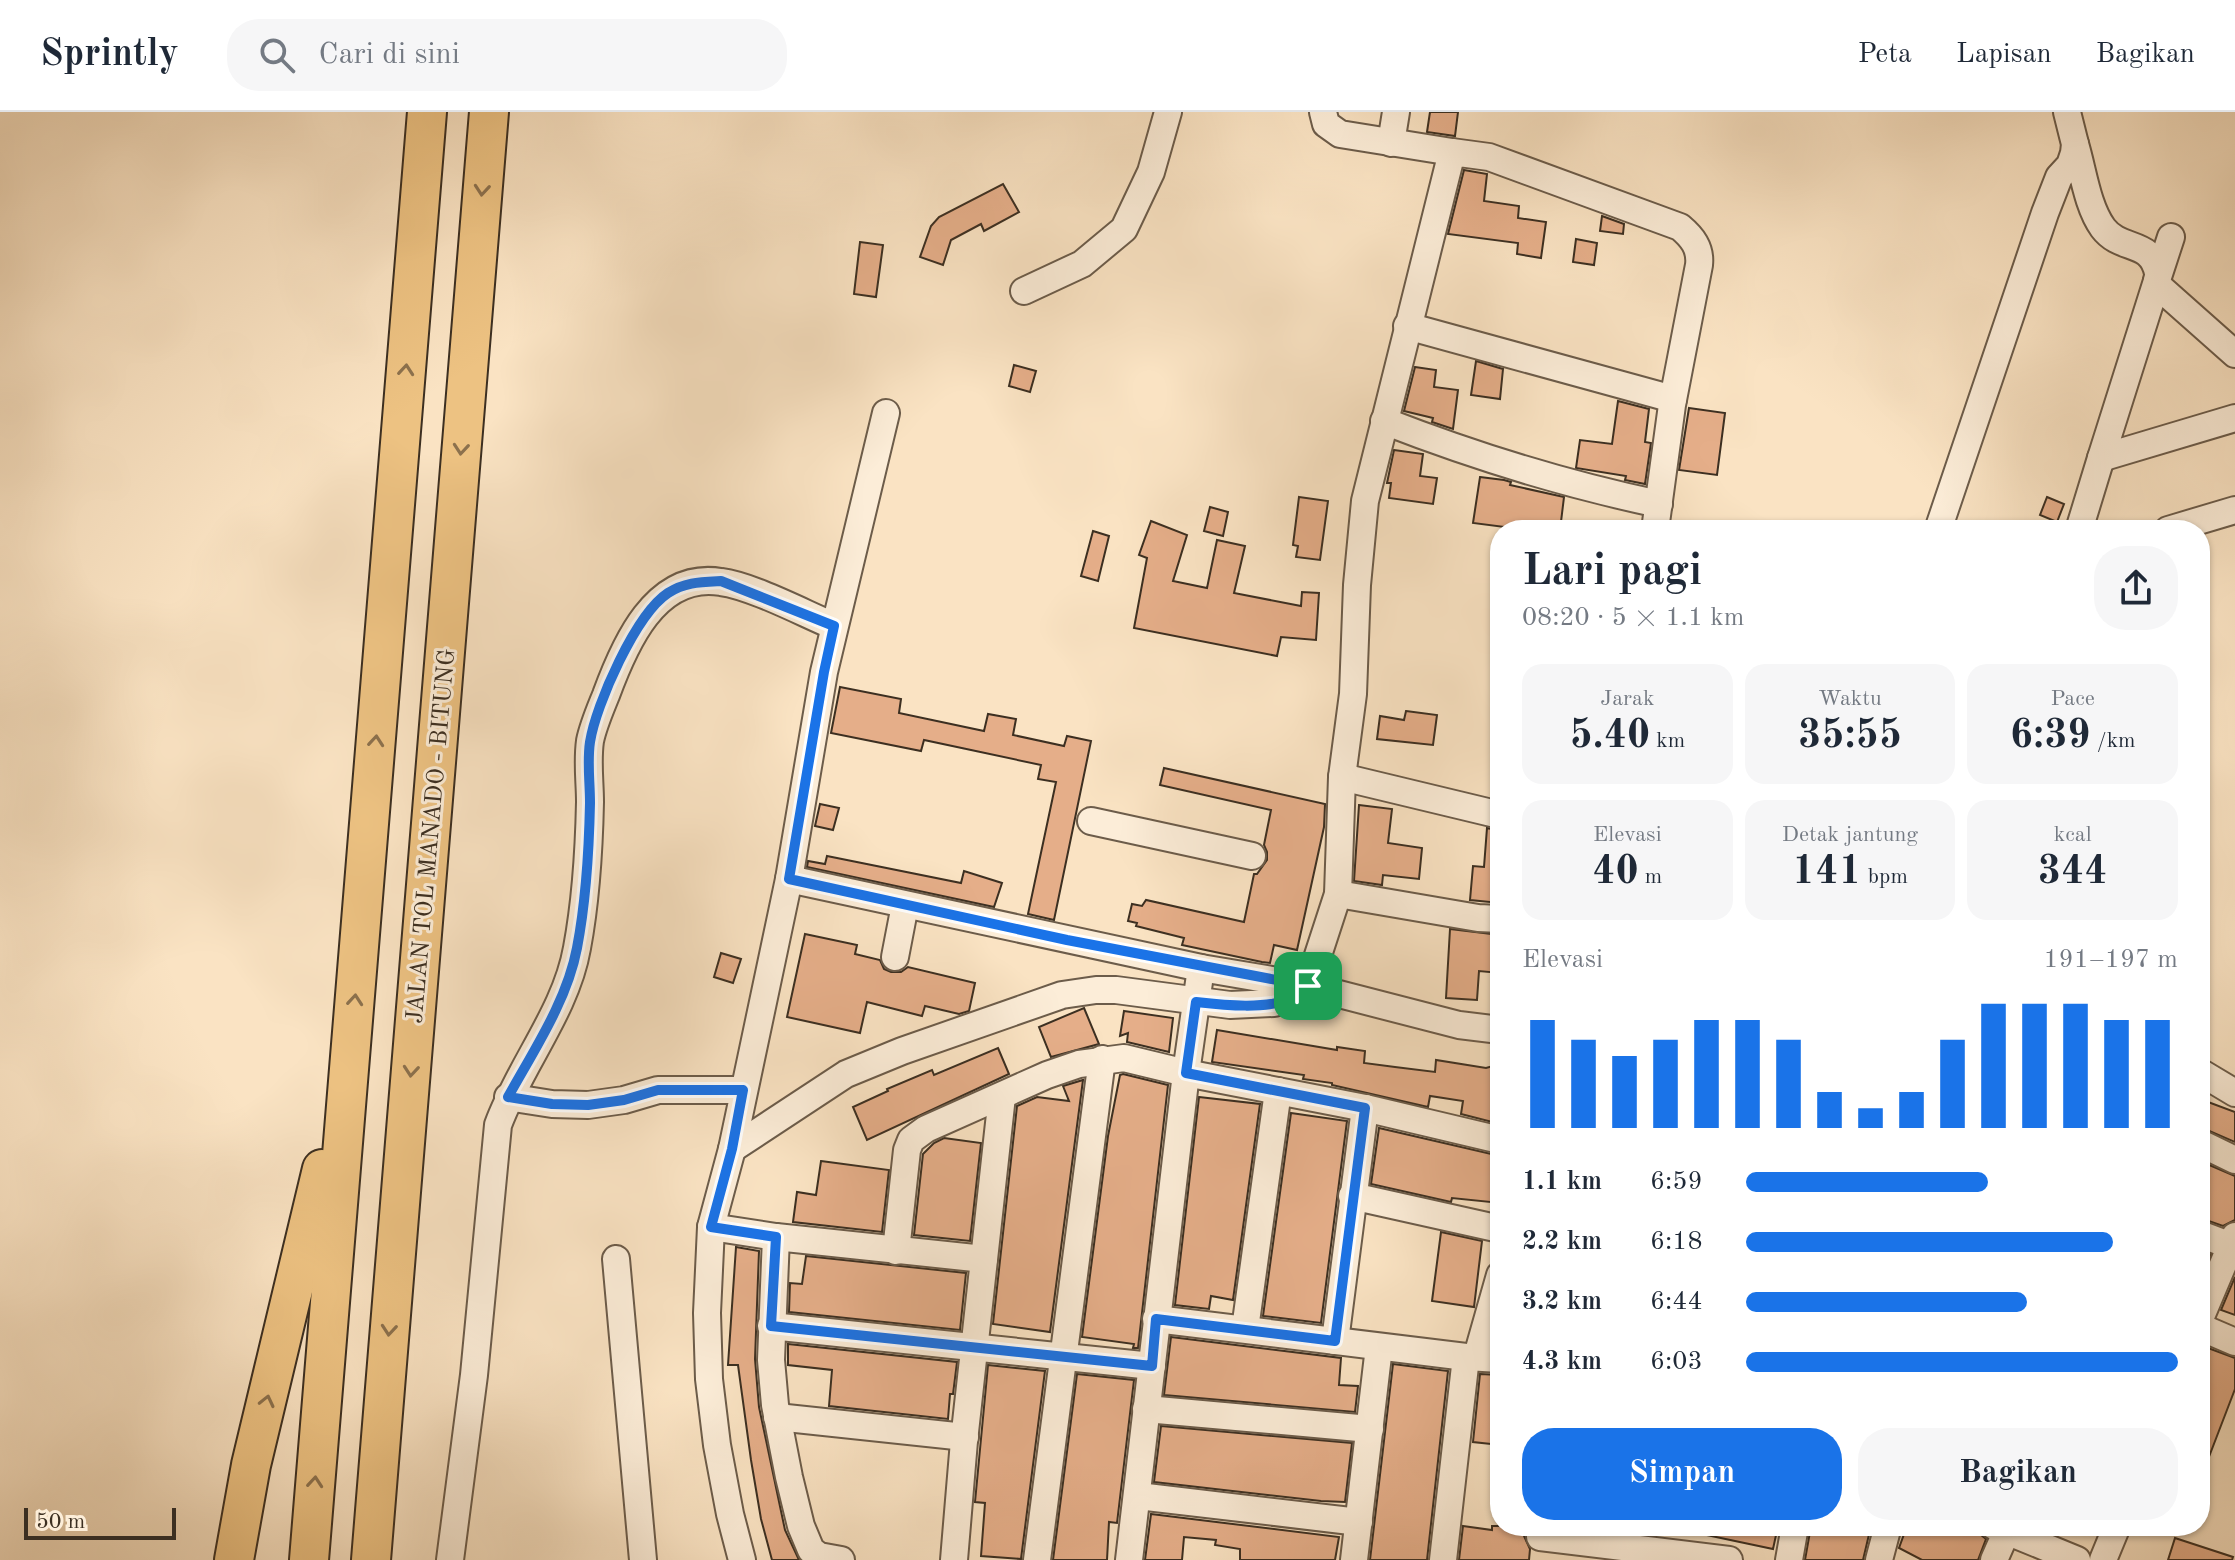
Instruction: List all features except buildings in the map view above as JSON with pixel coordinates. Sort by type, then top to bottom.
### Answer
[{"type":"highway","points":[[309,1560],[427,112]]},
{"type":"highway","name":"JALAN TOL MANADO - BITUNG","points":[[371,1560],[489,112]]},
{"type":"highway","points":[[234,1560],[251,1465],[351,1050]]},
{"type":"street","points":[[1024,291],[1082,264],[1124,229],[1151,172],[1168,112]]},
{"type":"street","points":[[1323,112],[1326,124],[1340,134],[1489,157],[1680,227],[1690,237],[1700,255],[1699,265],[1673,399],[1657,520]]},
{"type":"street","points":[[1391,143],[1396,112]]},
{"type":"street","points":[[2067,112],[2101,226],[2114,241],[2145,251],[2156,260],[2157,278],[2235,354]]},
{"type":"street","points":[[1941,520],[2045,213],[2059,177],[2070,165],[2075,144]]},
{"type":"street","points":[[732,1149],[846,1074],[1062,995],[1116,990],[1230,1005],[1274,1003],[1292,998],[1308,986],[1338,894],[1342,777],[1353,694],[1357,585],[1365,501],[1452,152]]},
{"type":"street","points":[[2082,520],[2171,237]]},
{"type":"street","points":[[1407,326],[1673,399]]},
{"type":"street","points":[[742,1560],[730,1514],[709,1379],[707,1313],[711,1227],[732,1149],[789,879],[824,672],[886,413]]},
{"type":"street","points":[[2101,458],[2235,418]]},
{"type":"street","points":[[1384,421],[1521,470],[1659,504]]},
{"type":"street","points":[[2202,520],[2235,510]]},
{"type":"street","points":[[450,1560],[474,1375],[498,1125],[508,1097],[564,989],[577,950],[588,859],[591,737],[613,677],[634,633],[649,611],[667,593],[692,582],[721,581],[834,626]]},
{"type":"street","points":[[1342,777],[1490,813]]},
{"type":"street","points":[[1091,821],[1252,856]]},
{"type":"street","points":[[789,879],[1201,968],[1308,986],[1459,1025],[1490,1029]]},
{"type":"street","points":[[1338,894],[1490,918]]},
{"type":"street","points":[[895,957],[905,905]]},
{"type":"street","points":[[1129,1560],[1201,968]]},
{"type":"street","points":[[896,1251],[907,1150],[911,1140],[926,1129],[1047,1075],[1102,1059],[1124,1058],[1490,1138]]},
{"type":"street","points":[[1037,1560],[1102,1059]]},
{"type":"street","points":[[2210,1078],[2235,1093]]},
{"type":"street","points":[[508,1097],[552,1104],[588,1105],[624,1100],[658,1090],[743,1090]]},
{"type":"street","points":[[1245,1329],[1278,1091]]},
{"type":"street","points":[[954,1560],[1002,1096]]},
{"type":"street","points":[[1335,1341],[1365,1108]]},
{"type":"street","points":[[2210,1148],[2235,1160]]},
{"type":"street","points":[[1352,1196],[1490,1227]]},
{"type":"street","points":[[711,1227],[984,1259]]},
{"type":"street","points":[[2210,1236],[2233,1241],[2210,1295]]},
{"type":"street","points":[[776,1237],[771,1360],[777,1417],[801,1526],[811,1555],[841,1560]]},
{"type":"street","points":[[616,1259],[643,1560]]},
{"type":"street","points":[[1443,1560],[1490,1318]]},
{"type":"street","points":[[1156,1319],[1481,1357]]},
{"type":"street","points":[[771,1326],[1152,1366]]},
{"type":"street","points":[[2210,1331],[2235,1342]]},
{"type":"street","points":[[1354,1560],[1379,1347]]},
{"type":"street","points":[[1146,1409],[1370,1429]]},
{"type":"street","points":[[777,1417],[965,1437]]},
{"type":"street","points":[[1138,1496],[1359,1522]]},
{"type":"street","points":[[1789,1560],[1793,1536]]},
{"type":"street","points":[[1879,1560],[1885,1536]]},
{"type":"street","points":[[1994,1560],[2001,1536]]},
{"type":"street","points":[[2022,1536],[2077,1560]]},
{"type":"street","points":[[2103,1560],[2113,1536]]},
{"type":"street","points":[[1540,1541],[1729,1560]]},
{"type":"route","points":[[721,581],[834,626],[789,879],[1201,968],[1308,986],[1292,998],[1274,1003],[1230,1005],[1196,1002],[1186,1073],[1365,1108],[1335,1341],[1156,1319],[1152,1366],[771,1326],[776,1237],[711,1227],[732,1149],[743,1090],[658,1090],[624,1100],[588,1105],[552,1104],[508,1097],[564,989],[577,950],[588,859],[588,761],[597,719],[634,633],[649,611],[667,593],[692,582],[721,581]]}]
